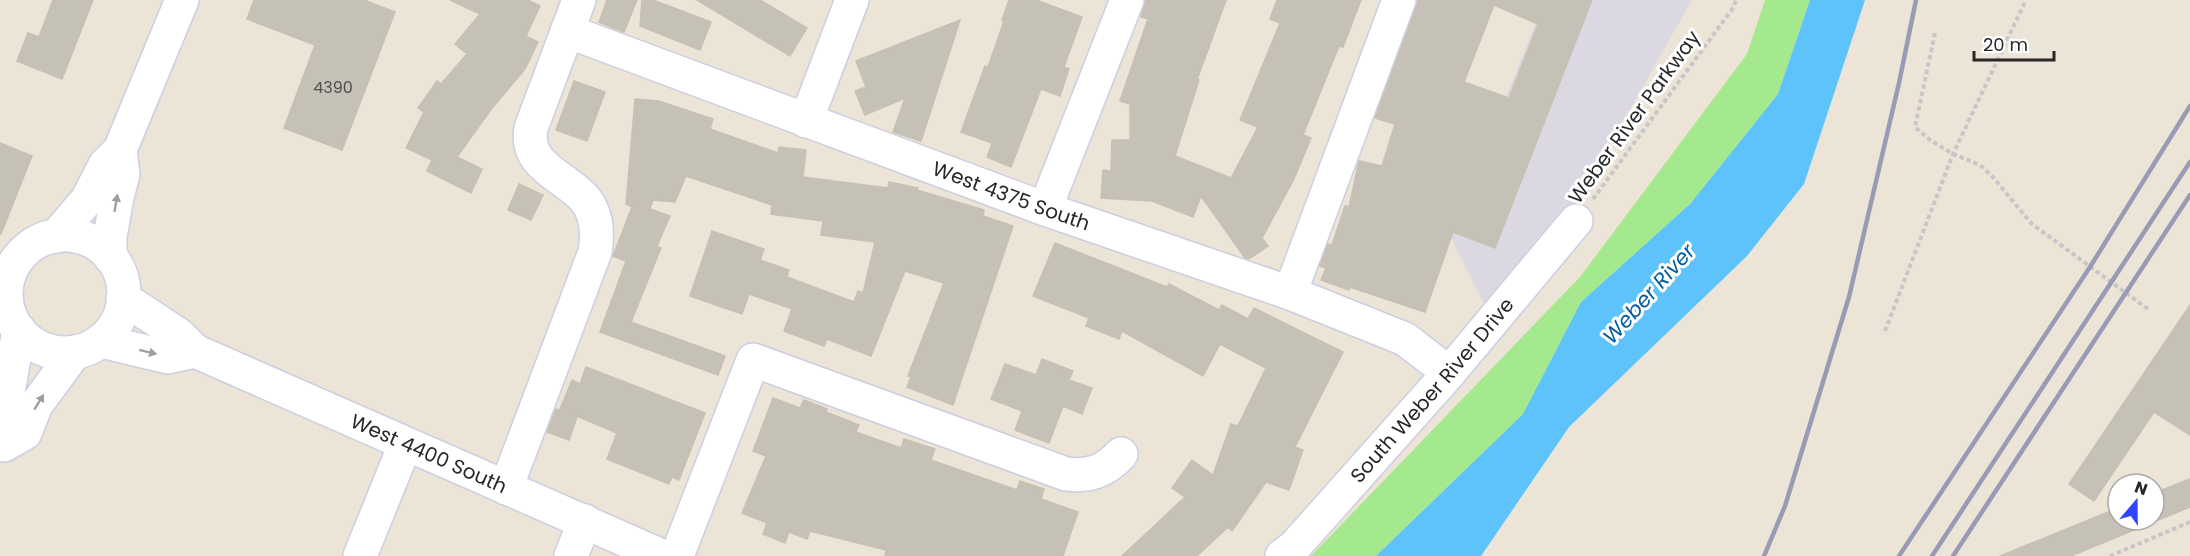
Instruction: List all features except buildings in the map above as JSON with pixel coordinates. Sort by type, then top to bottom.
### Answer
[{"type":"street","points":[[56,236],[87,200],[105,165],[120,150],[182,0]]},
{"type":"street","points":[[506,488],[595,252],[597,236],[594,218],[585,200],[541,163],[533,154],[529,140],[531,128],[579,0]]},
{"type":"street","points":[[806,121],[852,0]]},
{"type":"street","points":[[1045,209],[1127,0]]},
{"type":"street","points":[[1290,293],[1400,0]]},
{"type":"street","name":"West 4375 South","points":[[567,31],[1045,209],[1290,293],[1405,339],[1449,373]]},
{"type":"street","points":[[110,257],[110,237],[123,174],[120,150]]},
{"type":"street","name":"South Weber River Drive","points":[[1282,556],[1295,546],[1449,373],[1576,221]]},
{"type":"street","points":[[56,236],[85,238],[103,249],[116,265],[123,284],[123,305],[116,324],[88,346],[36,405],[25,433],[1,436],[9,387],[9,313],[4,284],[11,254],[45,238],[56,236]]},
{"type":"street","name":"West 4400 South","points":[[123,298],[179,335],[195,351],[662,556]]},
{"type":"street","points":[[9,313],[22,336],[35,346],[53,353],[88,346],[168,357],[195,351]]},
{"type":"street","points":[[677,556],[753,360],[1066,474],[1080,476],[1104,469],[1112,465],[1121,454]]},
{"type":"street","points":[[360,556],[405,445]]},
{"type":"street","points":[[571,556],[585,521]]},
{"type":"path","name":"Weber River Parkway","points":[[1576,221],[1733,8],[1736,0]]},
{"type":"path","points":[[1885,331],[1953,154],[2026,0]]},
{"type":"path","points":[[1935,33],[1915,128],[1953,154],[1980,165],[2032,224],[2148,309]]},
{"type":"path","points":[[2110,556],[2190,522]]},
{"type":"shaded area","points":[[1545,0],[1692,0],[1579,199],[1489,314],[1450,236]]},
{"type":"green space","points":[[1765,0],[1810,0],[1778,94],[1690,204],[1581,302],[1523,414],[1376,556],[1311,556],[1580,277],[1747,54]]},
{"type":"water","name":"Weber River","points":[[1810,0],[1865,0],[1804,184],[1747,256],[1569,427],[1481,556],[1376,556],[1523,414],[1581,302],[1690,204],[1778,94]]},
{"type":"railway","points":[[1764,556],[1785,506],[1849,297],[1916,0]]},
{"type":"railway","points":[[1899,556],[2090,267],[2190,106]]},
{"type":"railway","points":[[1932,556],[2190,162]]},
{"type":"railway","points":[[1953,556],[2190,195]]}]
